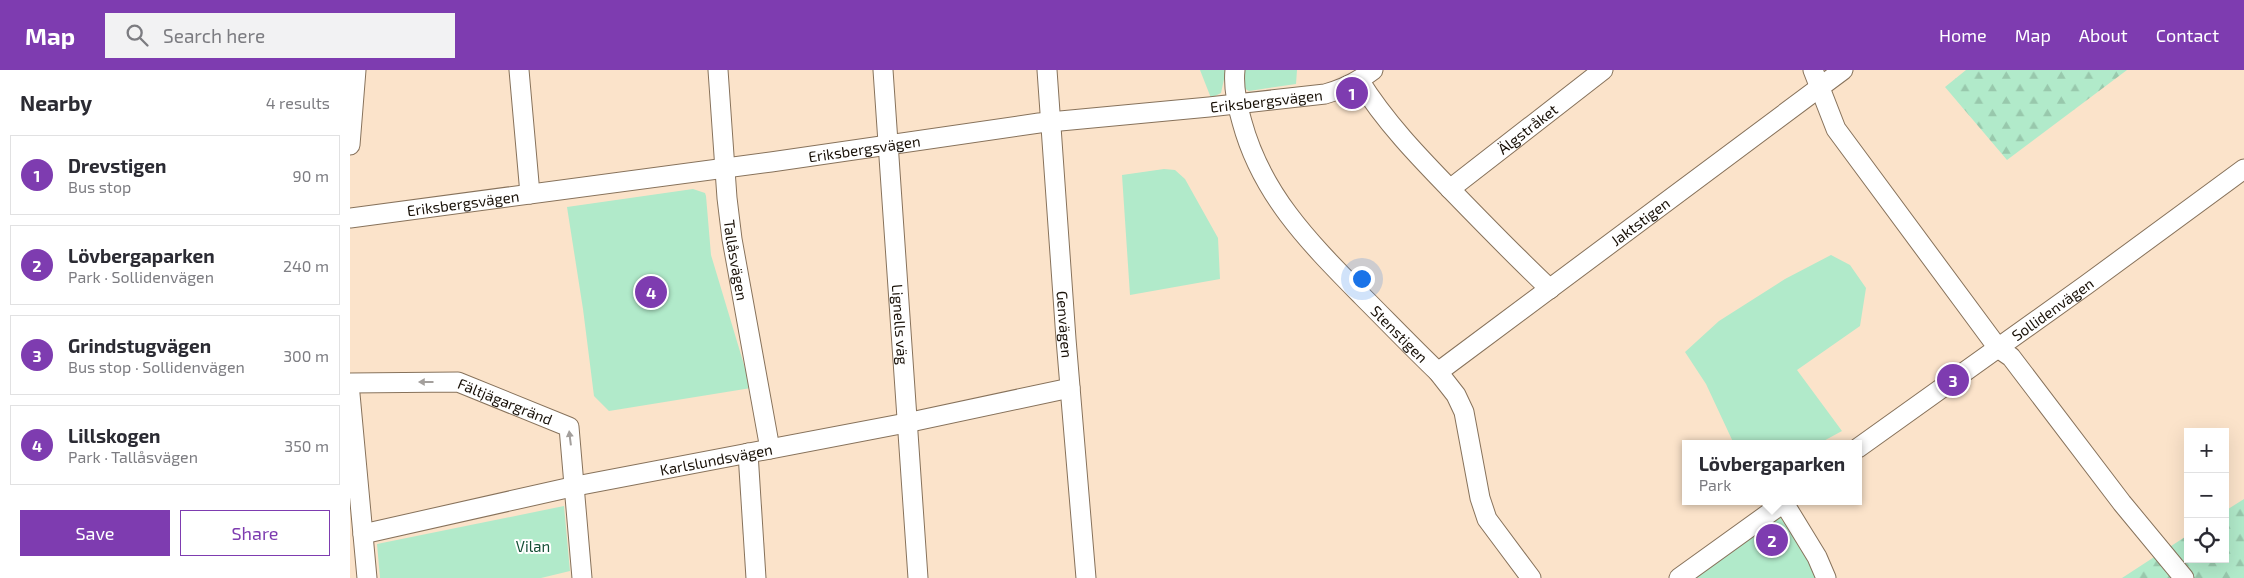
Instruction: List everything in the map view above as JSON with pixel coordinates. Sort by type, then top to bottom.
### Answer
[{"type":"street","points":[[350,145],[356,70]]},
{"type":"street","points":[[519,70],[530,194]]},
{"type":"street","name":"Tallåsvägen","points":[[718,70],[732,239],[770,449]]},
{"type":"street","name":"Lignells väg","points":[[883,70],[918,578]]},
{"type":"street","name":"Genvägen","points":[[1047,70],[1086,578]]},
{"type":"street","name":"Stenstigen","points":[[1235,70],[1234,81],[1237,104],[1248,147],[1277,200],[1316,250],[1438,372],[1456,395],[1464,412],[1480,498],[1487,519],[1531,578]]},
{"type":"street","name":"Älgstråket","points":[[1450,188],[1603,70]]},
{"type":"street","name":"Jaktstigen","points":[[1438,372],[1550,289],[1817,78],[1843,70]]},
{"type":"street","points":[[1366,75],[1370,98],[1401,136],[1501,242],[1550,289]]},
{"type":"street","name":"Eriksbergsvägen","points":[[350,218],[726,166],[771,162],[888,143],[1050,121],[1325,94],[1340,90],[1366,75]]},
{"type":"street","points":[[1817,78],[1836,129],[1998,348],[2011,357],[2122,503],[2180,572]]},
{"type":"street","name":"Sollidenvägen","points":[[1862,445],[2244,169]]},
{"type":"street","name":"Fältjägargränd","points":[[350,383],[458,382],[569,427],[576,486]]},
{"type":"street","name":"Karlslundsvägen","points":[[363,534],[576,486],[906,423],[1070,388]]},
{"type":"street","points":[[350,394],[363,534],[358,556],[367,578]]},
{"type":"street","points":[[748,453],[756,578]]},
{"type":"street","points":[[576,486],[582,578]]},
{"type":"street","points":[[1679,578],[1781,505]]},
{"type":"street","points":[[1787,505],[1817,557],[1826,578]]},
{"type":"green space","points":[[1200,70],[1226,70],[1221,93],[1211,98]]},
{"type":"green space","points":[[1243,70],[1297,70],[1296,84],[1249,91],[1242,87]]},
{"type":"green space","points":[[1966,70],[2127,70],[2007,160],[1945,87]]},
{"type":"green space","points":[[1164,169],[1175,170],[1185,179],[1218,238],[1220,279],[1130,295],[1122,175]]},
{"type":"green space","points":[[693,189],[705,193],[706,196],[711,255],[751,388],[609,411],[594,396],[567,207]]},
{"type":"green space","points":[[1831,255],[1850,265],[1866,288],[1860,326],[1797,370],[1842,431],[1825,440],[1732,440],[1706,384],[1685,352],[1719,321],[1785,279]]},
{"type":"green space","points":[[2244,499],[2244,578],[2122,578],[2184,538],[2184,563],[2229,563],[2229,508]]},
{"type":"green space","name":"Vilan","points":[[564,506],[570,571],[541,578],[380,578],[377,544]]},
{"type":"green space","points":[[1780,517],[1813,563],[1817,578],[1693,578]]},
{"type":"place","name":"Drevstigen","points":[[1352,93]]},
{"type":"place","name":"Lillskogen","points":[[651,292]]},
{"type":"place","name":"Grindstugvägen","points":[[1953,380]]},
{"type":"place","name":"Lövbergaparken","points":[[1772,540]]}]
